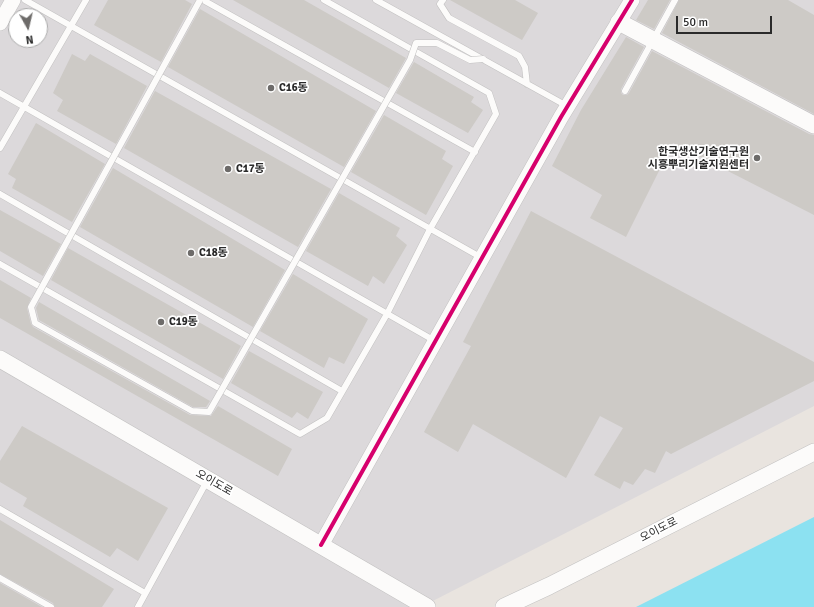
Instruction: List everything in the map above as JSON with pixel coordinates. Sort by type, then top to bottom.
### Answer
[{"type":"main road","points":[[619,22],[814,125]]},
{"type":"main road","name":"오이도로","points":[[0,359],[427,607]]},
{"type":"main road","name":"오이도로","points":[[504,607],[549,586],[814,452]]},
{"type":"street","points":[[321,545],[567,106],[632,0]]},
{"type":"street","points":[[0,23],[10,2]]},
{"type":"lane","points":[[25,0],[482,258]]},
{"type":"lane","points":[[0,148],[86,0]]},
{"type":"lane","points":[[200,0],[30,307],[35,324],[192,411],[209,412],[410,60],[416,43],[437,43],[470,60],[483,59]]},
{"type":"lane","points":[[203,0],[475,152]]},
{"type":"lane","points":[[0,264],[300,434],[326,418],[387,314],[430,229],[496,114],[489,93],[324,0]]},
{"type":"lane","points":[[376,0],[567,106]]},
{"type":"lane","points":[[443,0],[440,4],[449,18],[519,56],[525,67],[528,84]]},
{"type":"lane","points":[[625,91],[675,0]]},
{"type":"lane","points":[[0,93],[435,342]]},
{"type":"lane","points":[[0,194],[342,391]]},
{"type":"lane","points":[[138,607],[208,479]]},
{"type":"lane","points":[[0,509],[145,593]]},
{"type":"lane","points":[[0,578],[51,607]]},
{"type":"shaded area","points":[[0,0],[814,0],[814,406],[421,607],[0,607]]},
{"type":"water","points":[[814,517],[814,607],[636,607]]},
{"type":"building","points":[[108,0],[185,0],[192,4],[161,62],[94,25]]},
{"type":"building","points":[[233,0],[304,0],[406,58],[389,88]]},
{"type":"building","points":[[450,0],[515,0],[538,13],[522,40]]},
{"type":"building","points":[[648,0],[670,0],[654,29],[636,20]]},
{"type":"building","points":[[679,0],[788,0],[814,15],[814,114],[662,33]]},
{"type":"building","points":[[200,9],[376,111],[344,167],[168,67]]},
{"type":"building","points":[[626,37],[644,47],[621,89],[621,93],[623,95],[627,95],[629,93],[652,51],[809,134],[814,135],[814,215],[673,143],[626,237],[590,218],[602,195],[552,166],[581,110]]},
{"type":"building","points":[[72,54],[85,61],[90,54],[147,86],[116,144],[57,111],[63,100],[53,93]]},
{"type":"building","points":[[414,62],[474,97],[471,102],[483,110],[468,133],[396,93]]},
{"type":"building","points":[[155,91],[331,189],[298,247],[124,148]]},
{"type":"building","points":[[384,115],[446,151],[442,159],[453,166],[426,215],[351,172]]},
{"type":"building","points":[[36,123],[105,164],[72,222],[12,188],[16,179],[8,174]]},
{"type":"building","points":[[113,168],[285,270],[253,327],[80,227]]},
{"type":"building","points":[[339,193],[400,228],[396,236],[407,245],[384,284],[373,276],[368,286],[306,251]]},
{"type":"building","points":[[0,210],[61,244],[43,276],[0,251]]},
{"type":"building","points":[[531,211],[814,362],[814,381],[671,454],[666,451],[655,473],[645,469],[633,485],[624,481],[620,489],[594,475],[623,428],[600,416],[566,478],[473,424],[458,452],[424,432],[471,346],[463,342]]},
{"type":"building","points":[[68,248],[241,346],[223,379],[51,280]]},
{"type":"building","points":[[293,274],[368,319],[344,364],[329,357],[324,368],[260,331]]},
{"type":"building","points":[[0,280],[31,298],[27,308],[33,327],[190,415],[211,416],[218,406],[292,449],[278,476],[0,318]]},
{"type":"building","points":[[39,302],[210,401],[206,407],[193,407],[39,320],[36,308]]},
{"type":"building","points":[[249,351],[323,392],[308,419],[297,412],[292,418],[231,383]]},
{"type":"building","points":[[22,426],[168,508],[138,561],[117,548],[110,557],[23,506],[27,498],[0,482],[0,461]]},
{"type":"building","points":[[0,520],[114,589],[102,607],[55,607],[53,603],[0,574]]},
{"type":"building","points":[[0,583],[42,607],[0,607]]},
{"type":"cycle path","points":[[321,545],[561,117],[632,0]]},
{"type":"place","name":"C16동","points":[[271,88]]},
{"type":"place","name":"한국생산기술연구원 시흥뿌리기술지원센터","points":[[757,158]]},
{"type":"place","name":"C17동","points":[[228,169]]},
{"type":"place","name":"C18동","points":[[191,253]]},
{"type":"place","name":"C19동","points":[[161,322]]}]
